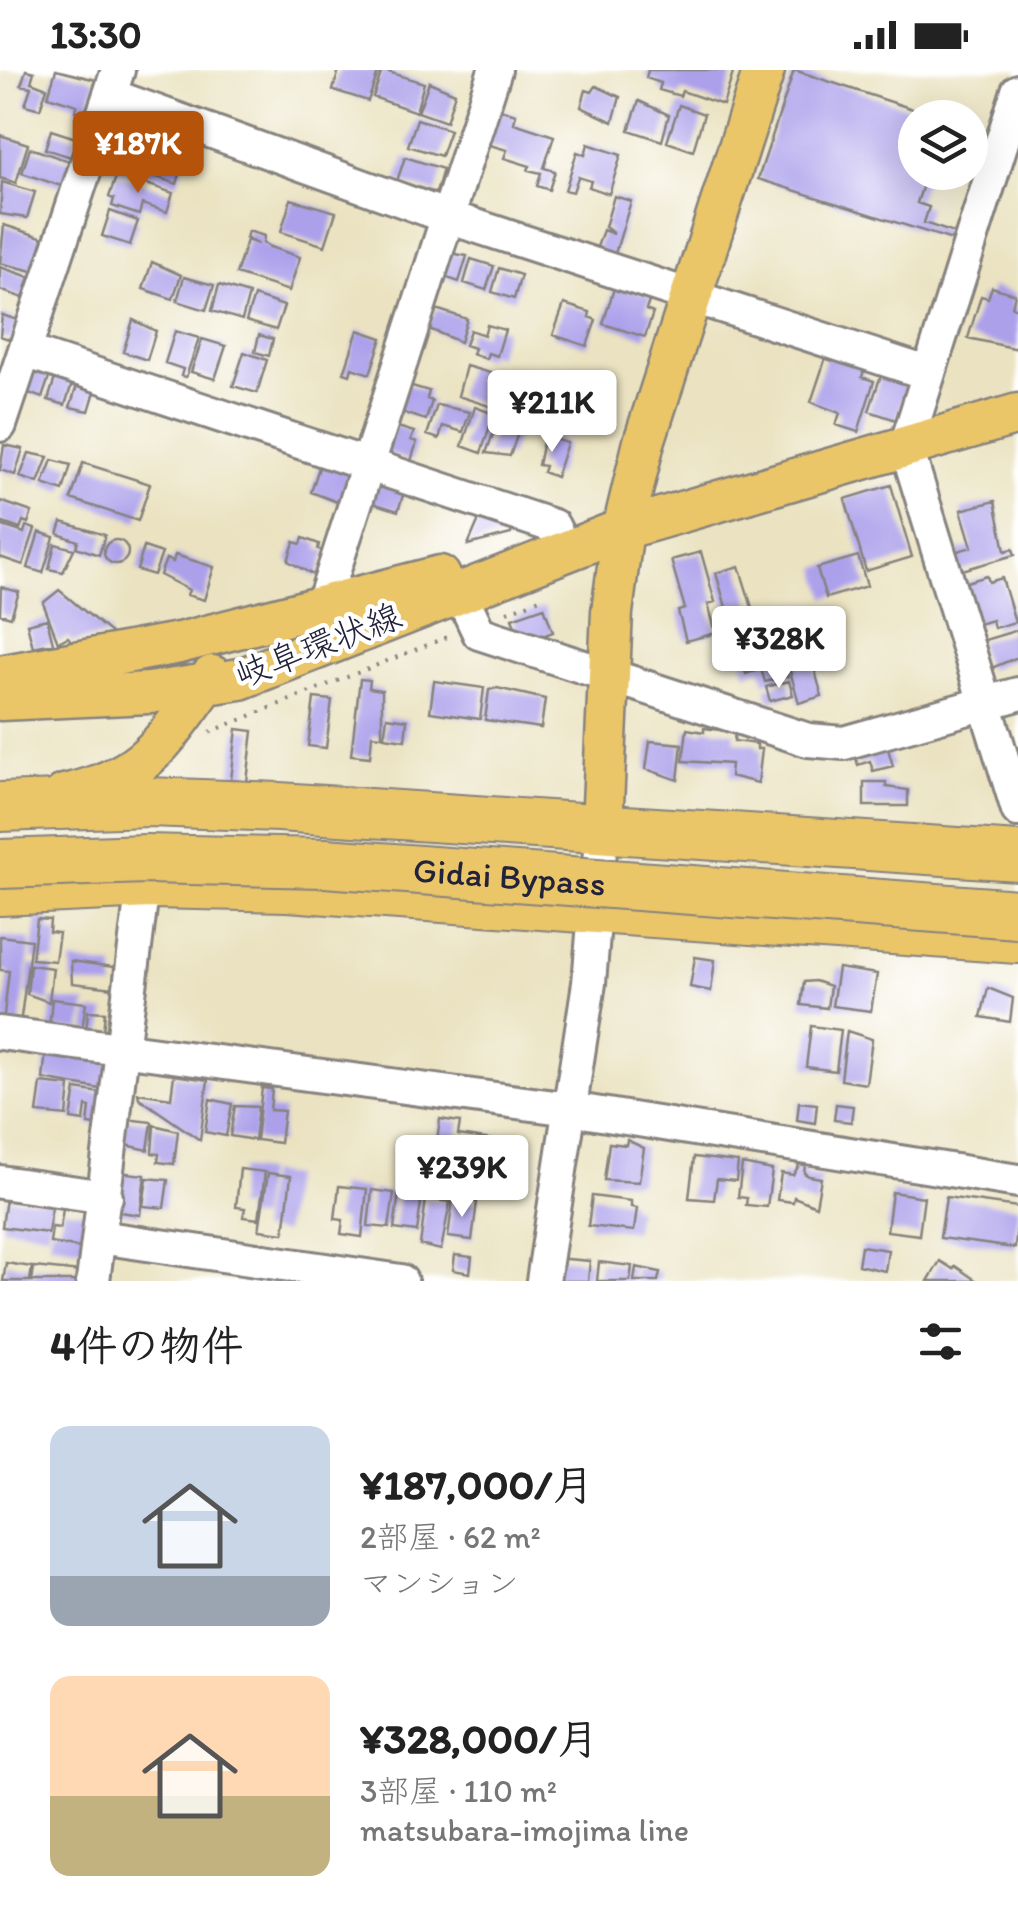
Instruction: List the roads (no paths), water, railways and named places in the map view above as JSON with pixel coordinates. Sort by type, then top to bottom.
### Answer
[{"type":"highway","points":[[4,816],[149,802],[602,826],[1010,857]]},
{"type":"highway","name":"Gidai Bypass","points":[[4,816],[140,828],[1010,857]]},
{"type":"highway","name":"Gidai Bypass","points":[[0,864],[146,859],[325,864],[1009,938]]},
{"type":"highway","points":[[0,891],[143,884],[307,888],[1009,938]]},
{"type":"main road","points":[[602,826],[608,674],[623,529],[644,442],[764,70]]},
{"type":"main road","points":[[623,529],[1018,414]]},
{"type":"main road","name":"岐阜環状線","points":[[0,676],[178,644],[623,529]]},
{"type":"main road","name":"岐阜環状線","points":[[0,700],[97,697],[204,686],[272,668],[467,608],[623,529]]},
{"type":"main road","points":[[4,816],[96,788],[134,770],[152,755],[247,634],[277,618]]},
{"type":"street","points":[[322,607],[494,70]]},
{"type":"street","points":[[2,409],[26,351],[114,83],[448,217],[926,373]]},
{"type":"street","points":[[1018,91],[906,446],[1018,810]]},
{"type":"street","points":[[26,351],[552,526],[562,544]]},
{"type":"street","points":[[467,608],[479,633],[825,743],[844,743],[1018,694]]},
{"type":"street","points":[[543,1281],[596,911],[602,826]]},
{"type":"street","points":[[93,1281],[125,1051],[143,884]]},
{"type":"street","points":[[0,1034],[570,1109],[1018,1181]]},
{"type":"street","points":[[0,1182],[106,1197]]},
{"type":"street","points":[[99,1237],[401,1281]]}]
